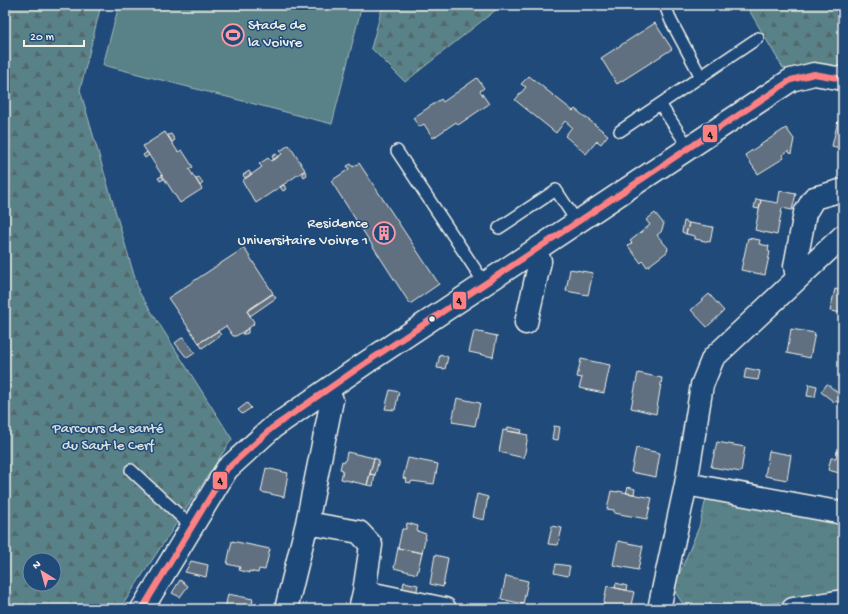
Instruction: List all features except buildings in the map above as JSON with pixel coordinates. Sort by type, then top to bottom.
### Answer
[{"type":"street","points":[[142,609],[227,469],[272,428],[577,222],[791,80],[814,74],[843,79]]},
{"type":"street","points":[[797,278],[795,266],[805,213],[814,198],[843,190]]},
{"type":"street","points":[[660,609],[686,484],[702,385],[713,358],[843,236]]},
{"type":"street","points":[[526,323],[540,261],[534,251]]},
{"type":"street","points":[[286,609],[307,523],[332,400],[327,390]]},
{"type":"street","points":[[686,484],[843,513]]},
{"type":"street","points":[[307,523],[359,532],[371,544],[362,601],[445,609]]},
{"type":"street","points":[[793,609],[843,601]]},
{"type":"lane","points":[[665,5],[671,21],[701,77]]},
{"type":"lane","points":[[620,131],[758,38]]},
{"type":"lane","points":[[660,104],[689,148]]},
{"type":"lane","points":[[397,151],[485,284]]},
{"type":"lane","points":[[498,228],[556,190],[577,222]]},
{"type":"lane","points":[[131,470],[192,527]]},
{"type":"green space","name":"Parcours de santé du Saut le Cerf","points":[[5,5],[101,5],[80,90],[139,292],[232,439],[120,609],[5,609]]},
{"type":"green space","name":"Stade de la Voivre","points":[[119,5],[362,5],[332,124],[103,65]]},
{"type":"green space","points":[[383,5],[502,5],[405,82],[371,48]]},
{"type":"green space","points":[[746,5],[843,5],[843,77],[783,68]]},
{"type":"green space","points":[[706,499],[843,520],[843,589],[746,609],[697,609],[683,604],[673,589],[699,527]]},
{"type":"transit line","name":"4","points":[[142,609],[227,469],[272,428],[364,364],[791,80],[814,74],[843,79]]},
{"type":"place","name":"Stade de la Voivre","points":[[233,35]]},
{"type":"place","name":"Residence Universitaire Voivre 1","points":[[384,233]]}]
